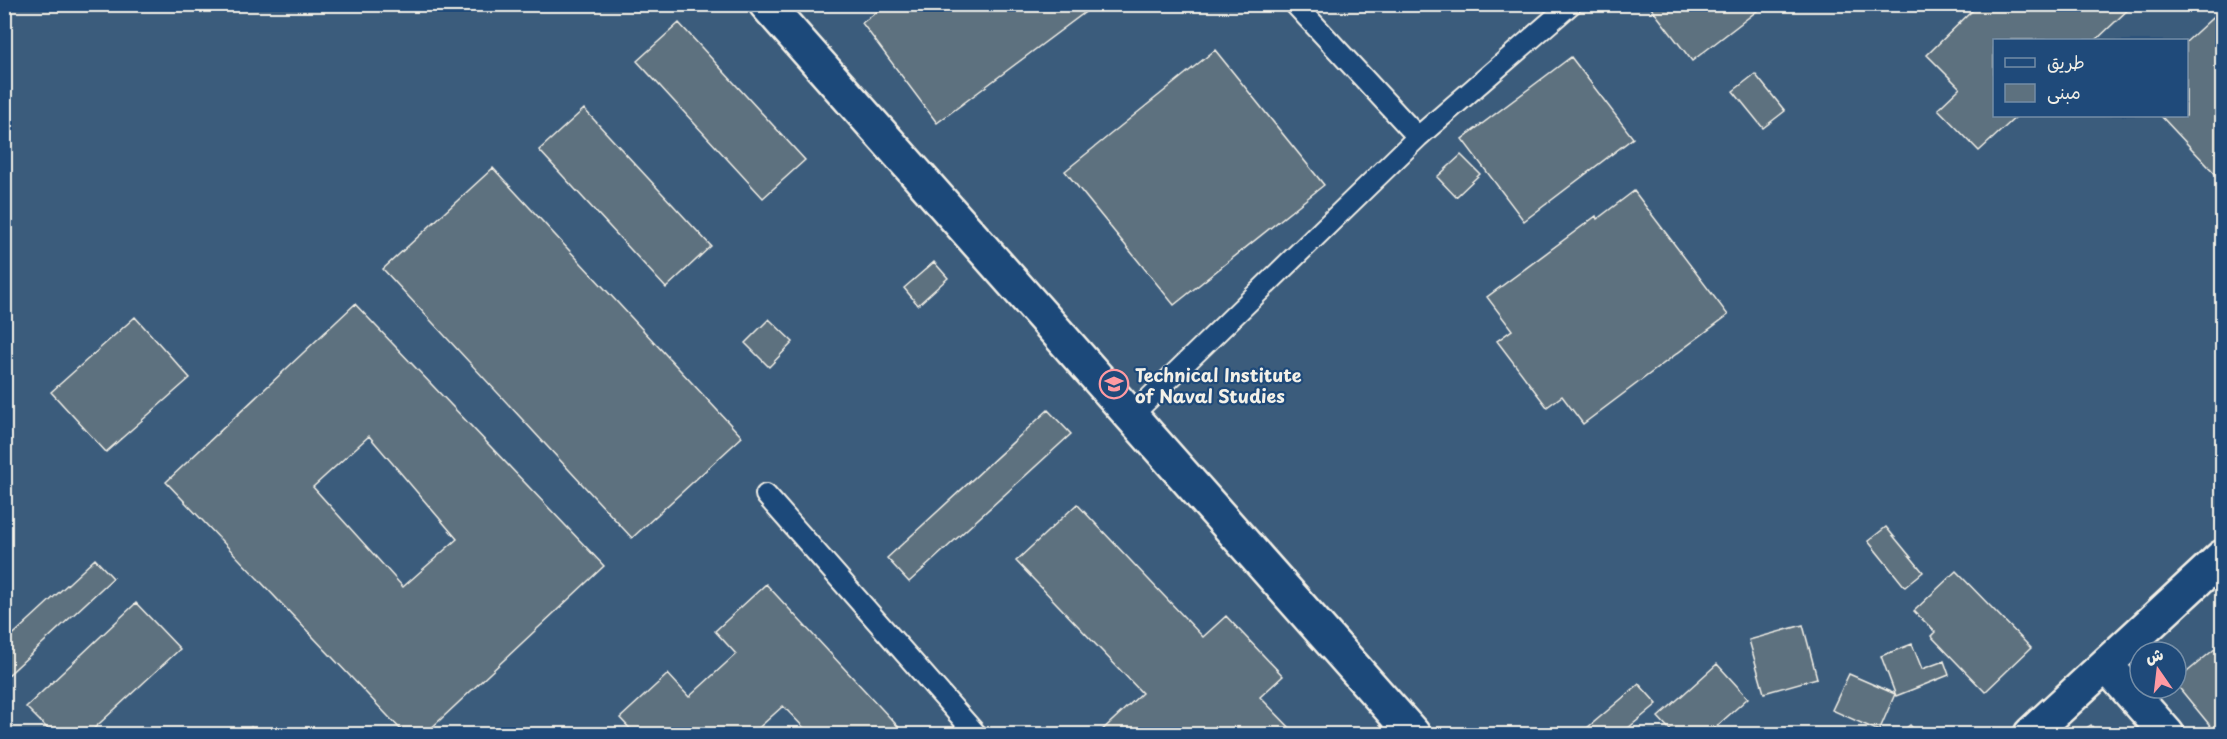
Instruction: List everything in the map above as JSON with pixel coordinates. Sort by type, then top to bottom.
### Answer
[{"type":"street","points":[[766,4],[1413,735]]},
{"type":"street","points":[[2031,735],[2223,557]]},
{"type":"street","points":[[2106,665],[2167,735]]},
{"type":"lane","points":[[1295,4],[1418,137]]},
{"type":"lane","points":[[1131,416],[1418,137],[1571,4]]},
{"type":"lane","points":[[765,495],[976,735]]},
{"type":"shaded area","name":"Technical Institute of Naval Studies","points":[[5,5],[2222,5],[2222,734],[5,734]]},
{"type":"building","points":[[872,4],[1096,4],[937,123],[862,23],[878,11]]},
{"type":"building","points":[[1648,4],[1766,4],[1692,61]]},
{"type":"building","points":[[1979,4],[2134,4],[2097,39],[1993,39],[1993,117],[2016,117],[1979,151],[1938,109],[1960,88],[1927,55]]},
{"type":"building","points":[[2222,9],[2222,181],[2162,117],[2188,117],[2188,40]]},
{"type":"building","points":[[679,23],[805,160],[763,198],[637,61]]},
{"type":"building","points":[[1215,50],[1324,185],[1174,305],[1065,171]]},
{"type":"building","points":[[1571,57],[1633,138],[1524,221],[1462,139]]},
{"type":"building","points":[[1755,74],[1785,111],[1763,128],[1733,91]]},
{"type":"building","points":[[584,109],[711,246],[666,288],[539,150]]},
{"type":"building","points":[[1461,155],[1480,174],[1456,197],[1437,177]]},
{"type":"building","points":[[493,168],[742,437],[632,538],[383,269]]},
{"type":"building","points":[[1634,191],[1728,315],[1583,424],[1562,396],[1547,407],[1497,341],[1512,330],[1487,297],[1596,216],[1597,219]]},
{"type":"building","points":[[934,262],[948,278],[918,305],[904,288]]},
{"type":"building","points":[[355,304],[604,566],[425,734],[405,734],[166,482]],"holes":[[[369,436],[457,539],[403,587],[313,487]]]},
{"type":"building","points":[[135,317],[190,378],[106,452],[51,392]]},
{"type":"building","points":[[769,319],[793,342],[769,367],[745,343]]},
{"type":"building","points":[[1048,410],[1071,434],[909,582],[887,558]]},
{"type":"building","points":[[1077,504],[1203,637],[1226,616],[1283,676],[1260,697],[1296,734],[1098,734],[1142,693],[1016,561]]},
{"type":"building","points":[[1886,527],[1923,572],[1905,587],[1868,541]]},
{"type":"building","points":[[95,559],[113,578],[4,679],[4,643]]},
{"type":"building","points":[[1956,571],[2031,648],[1985,692],[1931,636],[1935,632],[1914,611]]},
{"type":"building","points":[[766,584],[905,734],[810,734],[783,706],[752,734],[635,734],[620,718],[668,674],[689,697],[736,654],[715,631]]},
{"type":"building","points":[[136,603],[180,649],[88,734],[53,734],[26,707]]},
{"type":"building","points":[[1803,625],[1817,678],[1764,693],[1749,640]]},
{"type":"building","points":[[2222,643],[2222,734],[2217,734],[2188,699],[2188,671]]},
{"type":"building","points":[[1912,644],[1922,669],[1944,661],[1949,675],[1896,696],[1881,656]]},
{"type":"building","points":[[1717,664],[1748,698],[1708,734],[1674,734],[1658,717]]},
{"type":"building","points":[[1849,674],[1895,694],[1879,731],[1832,710]]},
{"type":"building","points":[[1639,684],[1657,704],[1621,734],[1580,734]]},
{"type":"building","points":[[1910,725],[1918,734],[1899,734]]},
{"type":"building","points":[[2091,725],[2097,734],[2078,734]]},
{"type":"building","points":[[251,727],[257,734],[243,734]]},
{"type":"place","name":"Technical Institute of Naval Studies","points":[[1114,384]]}]
